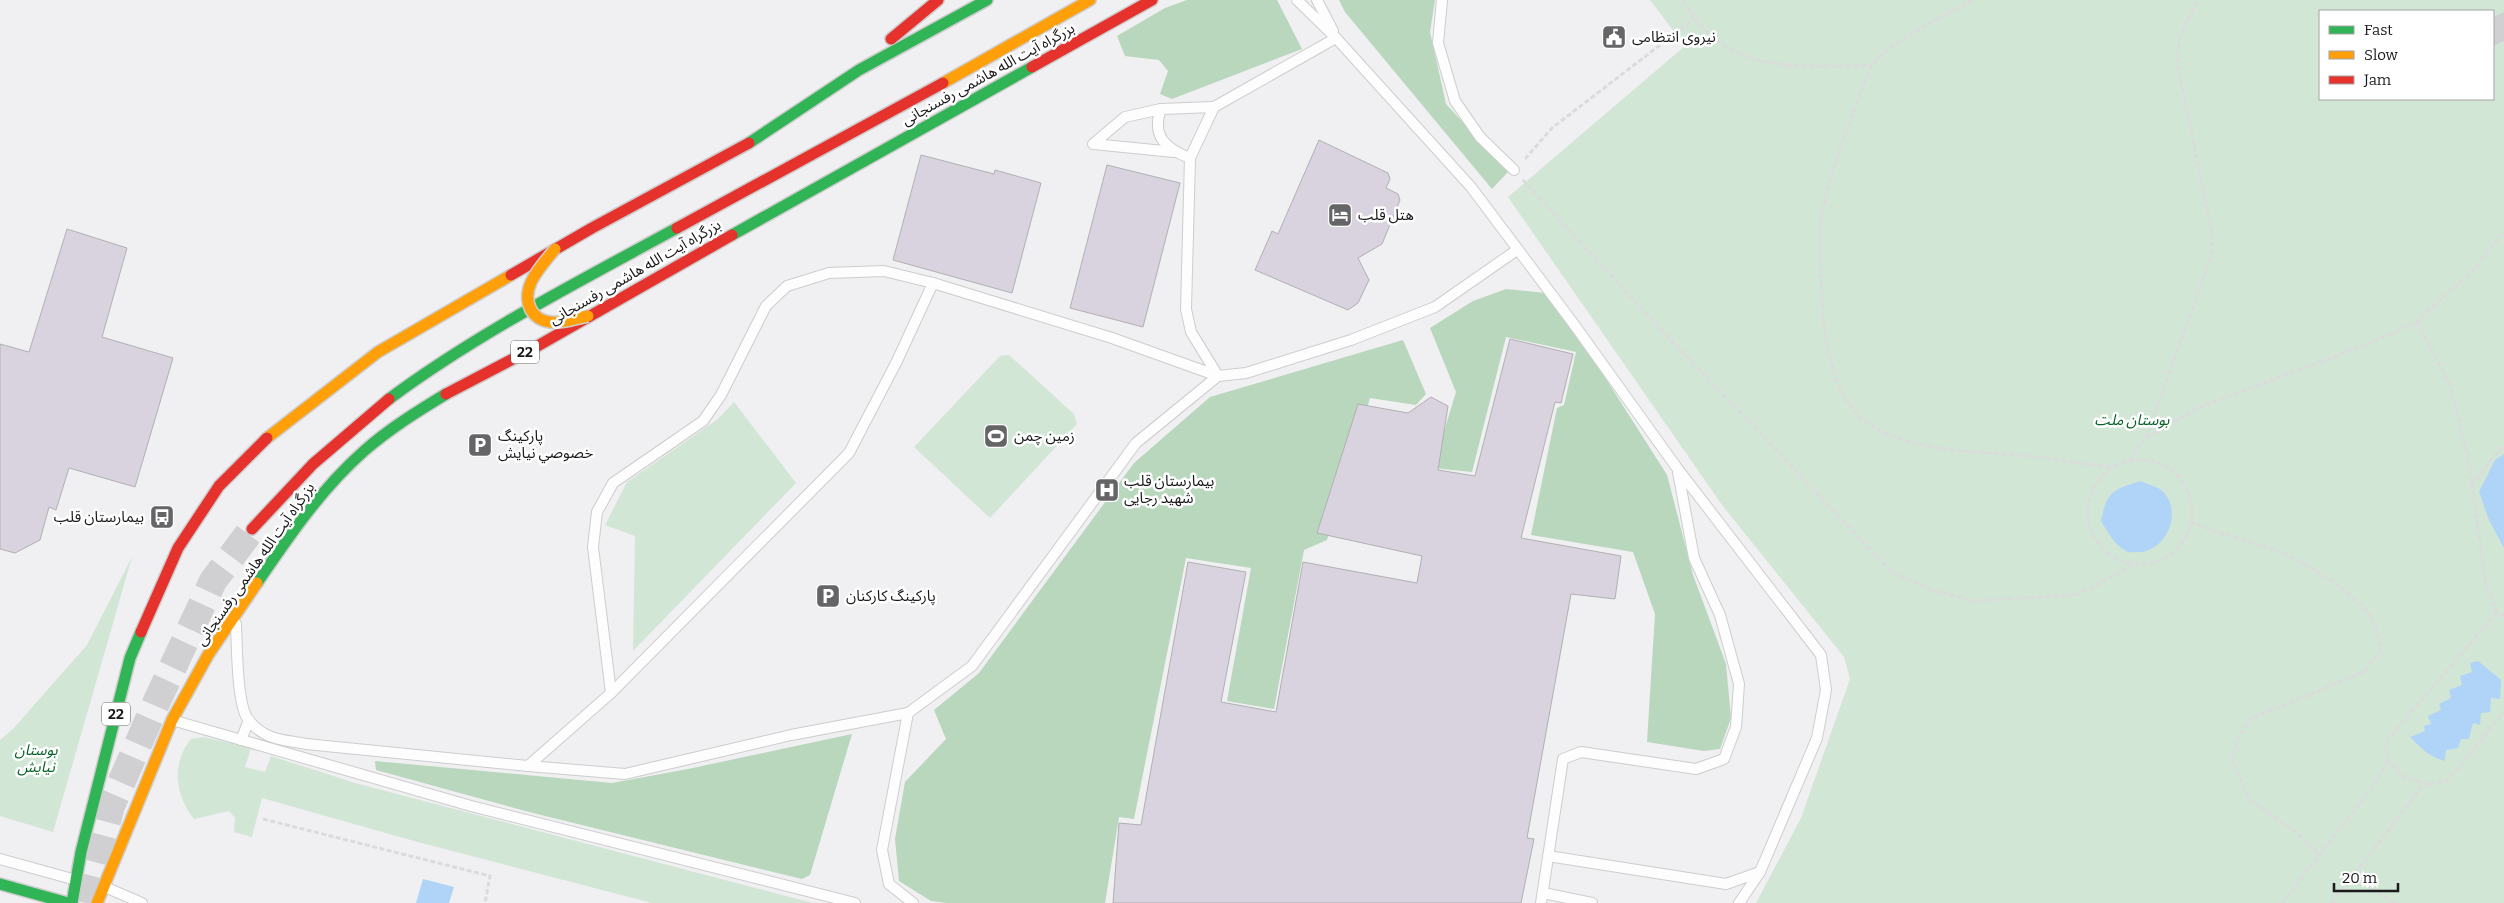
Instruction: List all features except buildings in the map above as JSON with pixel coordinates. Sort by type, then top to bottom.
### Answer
[{"type":"main road","points":[[859,70],[938,0]]},
{"type":"main road","name":"بزرگراه آیت الله هاشمی رفسنجانی","points":[[97,903],[81,852],[130,658],[178,548],[219,486],[272,433],[378,352],[555,249],[739,150],[859,70],[987,0]]},
{"type":"main road","points":[[252,529],[314,464],[345,435],[384,402],[431,368],[590,276],[927,92],[1090,0]]},
{"type":"main road","name":"بزرگراه آیت الله هاشمی رفسنجانی","points":[[70,903],[90,883],[172,720],[208,655],[300,520],[325,490],[365,450],[417,412],[447,393],[534,348],[1152,0]]},
{"type":"main road","points":[[555,249],[529,285],[528,298],[531,312],[539,319],[550,322],[588,316]]},
{"type":"main road","points":[[0,884],[70,903]]},
{"type":"lane","points":[[1297,0],[1336,38],[1471,187],[1677,468],[1821,655],[1826,690],[1817,738],[1760,872],[1739,903]]},
{"type":"lane","points":[[1317,0],[1336,38]]},
{"type":"lane","points":[[1442,0],[1438,43],[1455,101],[1480,137],[1514,170]]},
{"type":"lane","points":[[1190,158],[1174,152],[1093,144],[1125,117],[1162,109],[1214,107],[1336,38]]},
{"type":"lane","points":[[1214,107],[1190,158],[1186,309],[1191,332],[1218,376]]},
{"type":"lane","points":[[1162,109],[1158,118],[1158,128],[1161,138],[1174,152]]},
{"type":"lane","points":[[611,693],[593,547],[597,512],[613,483],[703,421],[721,395],[766,306],[787,286],[829,273],[884,271],[933,283],[1112,338],[1218,376],[1246,373],[1351,340],[1435,307],[1517,250]]},
{"type":"lane","points":[[528,766],[611,693],[849,453],[897,361],[933,283]]},
{"type":"lane","points":[[172,720],[241,740],[306,744],[625,774],[791,735],[908,713],[972,666],[1136,443],[1218,376]]},
{"type":"lane","points":[[1592,903],[1542,898],[1563,759],[1581,752],[1696,770],[1724,759],[1736,727],[1739,684],[1720,615],[1694,558],[1677,468]]},
{"type":"lane","points":[[235,616],[241,692],[245,715],[272,743],[471,806],[854,903]]},
{"type":"lane","points":[[908,713],[882,850],[889,884],[913,903]]},
{"type":"lane","points":[[241,740],[249,720]]},
{"type":"lane","points":[[1548,856],[1726,884],[1760,872]]},
{"type":"lane","points":[[0,859],[90,883],[142,903]]},
{"type":"path","points":[[1683,0],[1694,20],[1706,33],[1725,47],[1746,57],[1803,66],[1872,65]]},
{"type":"path","points":[[1972,0],[1906,39],[1872,65],[1837,161],[1821,222],[1821,280],[1825,342],[1834,374],[1851,405],[1870,425],[1914,442],[1976,453],[2038,457],[2113,467]]},
{"type":"path","points":[[2129,461],[2146,438],[2211,257],[2212,238],[2178,66],[2177,44],[2186,21],[2199,0]]},
{"type":"path","points":[[1694,20],[1552,128],[1514,170],[1640,307],[1893,573],[1932,590],[1972,601],[2078,595],[2134,565]]},
{"type":"path","points":[[2146,438],[2198,408],[2373,342],[2417,322],[2474,269],[2504,232]]},
{"type":"path","points":[[2417,322],[2450,385],[2468,457],[2486,586],[2497,612],[2504,618]]},
{"type":"path","points":[[2472,486],[2494,456],[2504,446]]},
{"type":"path","points":[[2146,460],[2154,462],[2176,475],[2186,488],[2191,505],[2191,522],[2186,537],[2177,549],[2164,559],[2150,564],[2134,565],[2118,560],[2105,551],[2094,539],[2088,524],[2088,507],[2092,492],[2100,478],[2113,467],[2129,461],[2146,460]]},
{"type":"path","points":[[2191,522],[2216,534],[2276,550],[2302,562],[2348,594],[2371,617],[2379,637],[2380,652],[2364,672],[2250,719],[2238,738],[2232,760],[2249,799],[2294,831],[2320,854]]},
{"type":"path","points":[[2497,612],[2385,742],[2388,760],[2405,777],[2425,784],[2430,785],[2448,780],[2504,712]]},
{"type":"path","points":[[2282,903],[2376,782],[2388,760]]},
{"type":"path","points":[[2332,903],[2425,784]]},
{"type":"path","points":[[263,819],[490,876],[485,903]]},
{"type":"path","points":[[2353,876],[2396,903]]},
{"type":"green space","points":[[1187,0],[1277,0],[1302,49],[1172,99],[1160,94],[1168,71],[1159,60],[1125,56],[1117,36],[1165,8]]},
{"type":"green space","points":[[1339,0],[1435,0],[1430,32],[1446,104],[1508,172],[1492,189],[1345,12]]},
{"type":"green space","name":"بوستان ملت","points":[[1650,0],[2504,0],[2504,903],[1756,903],[1801,818],[1850,679],[1844,657],[1722,505],[1508,197],[1685,46]]},
{"type":"green space","points":[[1506,289],[1545,293],[1578,335],[1667,475],[1693,575],[1726,664],[1731,718],[1720,749],[1704,751],[1647,742],[1655,614],[1633,552],[1531,535],[1557,408],[1564,405],[1576,352],[1506,337],[1472,472],[1433,468],[1456,392],[1430,328],[1473,301]]},
{"type":"green space","points":[[1403,340],[1426,394],[1416,405],[1370,398],[1327,540],[1304,550],[1274,709],[1227,701],[1251,568],[1186,558],[1134,819],[1119,817],[1105,903],[947,903],[931,901],[899,881],[895,839],[905,782],[946,739],[934,710],[979,673],[1134,463],[1210,397]]},
{"type":"green space","name":"زمین چمن","points":[[1009,355],[1074,414],[1077,424],[990,518],[914,447],[1000,356]]},
{"type":"green space","points":[[734,402],[796,483],[633,651],[635,536],[605,525],[627,482],[718,419]]},
{"type":"green space","name":"بوستان نیایش","points":[[132,557],[53,832],[0,816],[0,740],[13,729],[87,645]]},
{"type":"green space","points":[[852,734],[810,875],[802,879],[533,813],[376,770],[375,761],[612,783]]},
{"type":"green space","points":[[204,737],[251,748],[245,767],[265,772],[271,756],[355,783],[813,903],[652,903],[414,841],[262,798],[252,837],[234,832],[235,818],[229,811],[194,819],[183,800],[179,790],[178,779],[180,758],[191,739]]},
{"type":"water","points":[[2504,454],[2504,548],[2489,520],[2479,492],[2495,460]]},
{"type":"water","points":[[2140,481],[2161,490],[2168,498],[2172,519],[2164,538],[2156,546],[2147,550],[2128,552],[2115,542],[2101,521],[2106,504],[2112,494],[2123,487]]},
{"type":"water","points":[[2478,661],[2501,680],[2500,699],[2491,698],[2490,712],[2481,713],[2480,725],[2473,723],[2469,739],[2461,739],[2458,748],[2446,750],[2445,761],[2434,757],[2410,737],[2425,731],[2424,726],[2431,724],[2428,716],[2441,710],[2439,704],[2451,698],[2449,690],[2462,685],[2460,676],[2472,672],[2470,663]]},
{"type":"water","points":[[423,879],[454,887],[449,903],[416,903]]},
{"type":"tunnel","points":[[2494,19],[2504,41]]},
{"type":"tunnel","points":[[85,903],[111,806],[157,701],[213,581],[252,529]]},
{"type":"traffic: fast","points":[[749,143],[859,70],[987,0]]},
{"type":"traffic: fast","points":[[732,235],[1032,67]]},
{"type":"traffic: fast","points":[[389,399],[494,330],[677,228]]},
{"type":"traffic: fast","points":[[257,583],[306,514],[348,466],[383,435],[446,394]]},
{"type":"traffic: fast","points":[[72,903],[81,852],[130,658],[141,632]]},
{"type":"traffic: fast","points":[[0,884],[68,903]]},
{"type":"traffic: slow","points":[[943,83],[1090,0]]},
{"type":"traffic: slow","points":[[555,249],[530,285],[528,301],[531,310],[539,318],[550,322],[564,322],[588,316]]},
{"type":"traffic: slow","points":[[267,438],[378,352],[511,275]]},
{"type":"traffic: slow","points":[[97,903],[172,720],[208,655],[257,583]]},
{"type":"traffic: jam","points":[[891,39],[938,0]]},
{"type":"traffic: jam","points":[[1032,67],[1152,0]]},
{"type":"traffic: jam","points":[[677,228],[943,83]]},
{"type":"traffic: jam","points":[[511,275],[592,228],[749,143]]},
{"type":"traffic: jam","points":[[446,394],[534,348],[732,235]]},
{"type":"traffic: jam","points":[[252,529],[313,464],[389,399]]},
{"type":"traffic: jam","points":[[141,632],[178,548],[219,486],[267,438]]},
{"type":"place","name":"نیروی انتظامی","points":[[1614,37]]},
{"type":"place","name":"هتل قلب","points":[[1340,215]]},
{"type":"place","name":"زمین چمن","points":[[996,436]]},
{"type":"place","name":"پاركينگ خصوصي نيايش","points":[[480,445]]},
{"type":"place","name":"بیمارستان قلب شهید رجایی","points":[[1107,490]]},
{"type":"place","name":"بیمارستان قلب","points":[[162,517]]},
{"type":"place","name":"پارکینگ کارکنان","points":[[828,596]]}]
